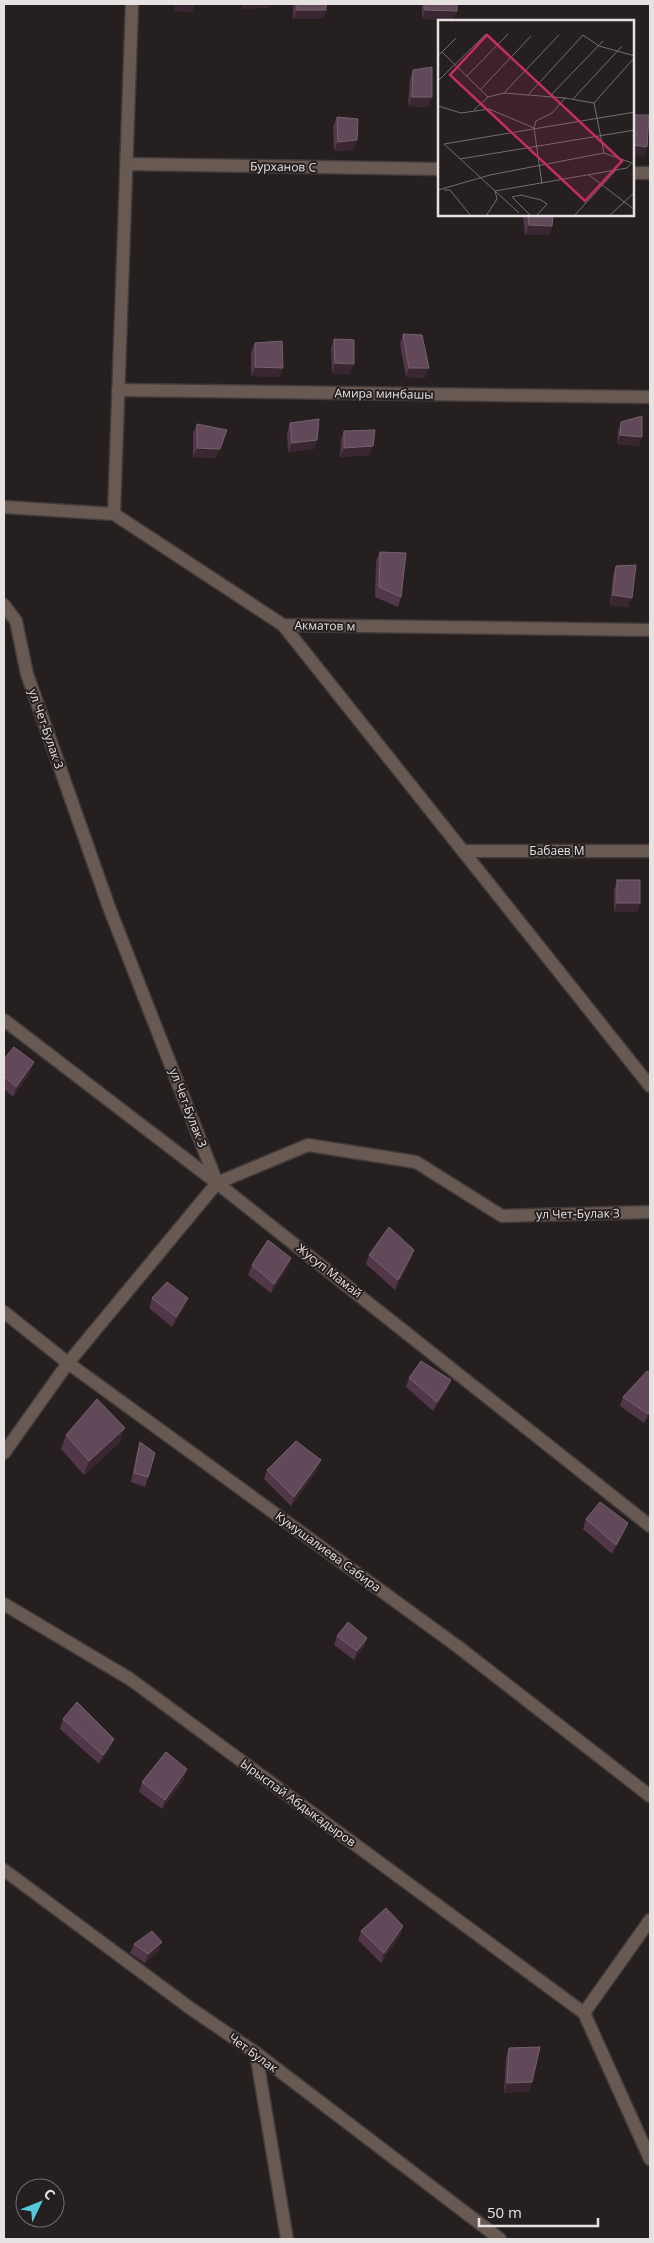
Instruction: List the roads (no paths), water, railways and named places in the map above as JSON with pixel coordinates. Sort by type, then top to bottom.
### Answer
[{"type":"street","points":[[114,514],[132,4]]},
{"type":"street","name":"Бурханов С","points":[[127,164],[438,170]]},
{"type":"street","points":[[634,173],[650,173]]},
{"type":"street","name":"Амира минбашы","points":[[118,390],[650,398]]},
{"type":"street","name":"Акматов м","points":[[4,507],[114,514],[282,625],[650,630]]},
{"type":"street","name":"ул Чет-Булак 3","points":[[4,605],[16,621],[27,674],[107,900],[217,1183],[308,1145],[416,1162],[502,1216],[650,1212]]},
{"type":"street","points":[[282,625],[465,851],[650,1086]]},
{"type":"street","name":"Бабаев М","points":[[465,851],[650,851]]},
{"type":"street","name":"Жусуп Мамай","points":[[4,1020],[217,1183],[650,1526]]},
{"type":"street","points":[[634,1064],[650,1065]]},
{"type":"street","points":[[4,1453],[68,1363],[217,1183]]},
{"type":"street","name":"Кумушалиева Сабира","points":[[4,1312],[68,1363],[457,1646],[650,1796]]},
{"type":"street","name":"Ырыспай Абдыкадыров","points":[[4,1604],[130,1679],[584,2013]]},
{"type":"street","name":"Чет Булак","points":[[4,1870],[190,2008],[256,2053],[500,2239]]},
{"type":"street","points":[[650,1920],[584,2013],[650,2159]]},
{"type":"street","points":[[256,2053],[288,2239]]}]
